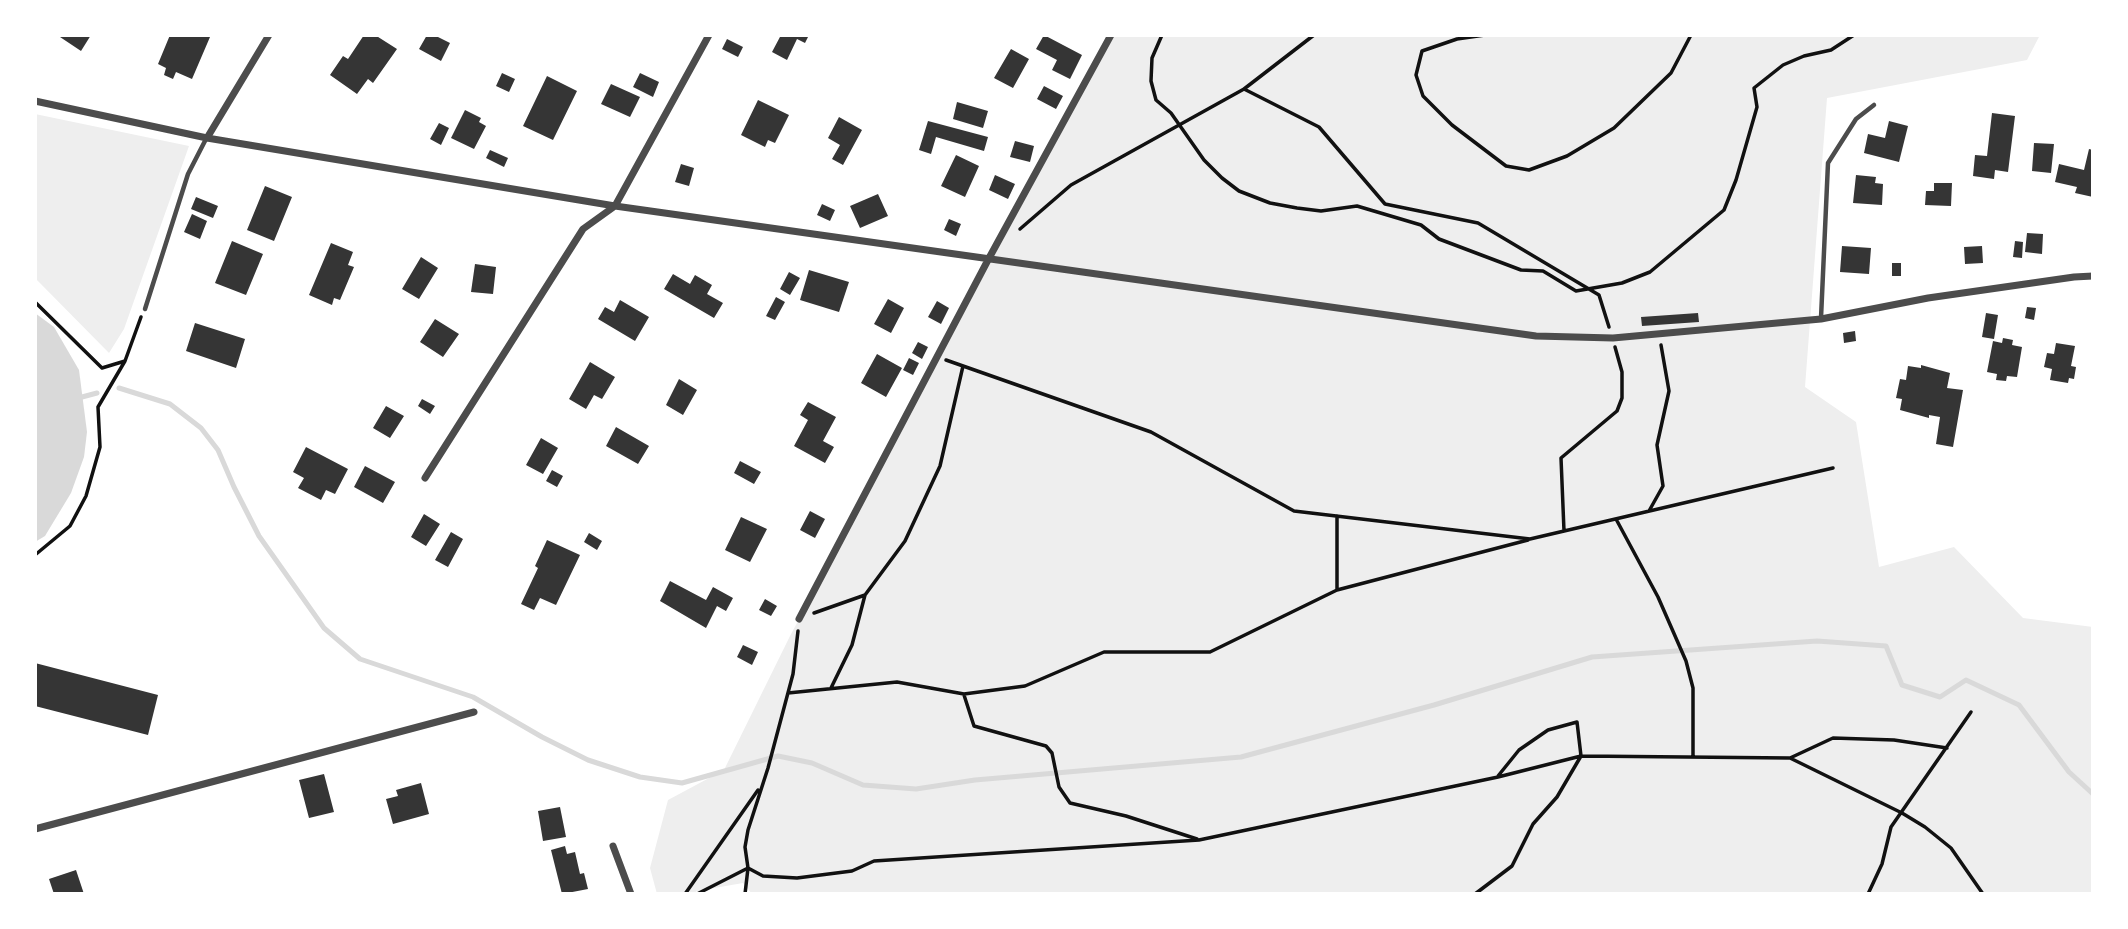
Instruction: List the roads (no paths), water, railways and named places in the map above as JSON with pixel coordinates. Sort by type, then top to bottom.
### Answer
[{"type":"street","points":[[207,138],[269,35]]},
{"type":"street","points":[[425,478],[583,229],[615,206],[709,35]]},
{"type":"street","points":[[799,619],[988,260],[1111,35]]},
{"type":"street","points":[[35,101],[207,138],[615,206],[1536,336],[1613,338],[1821,319],[1928,298],[2093,276]]},
{"type":"street","points":[[35,828],[474,712]]},
{"type":"street","points":[[613,846],[631,894]]},
{"type":"lane","points":[[1821,319],[1828,163],[1856,119],[1874,105]]},
{"type":"lane","points":[[145,309],[188,174],[207,138]]},
{"type":"waterway","points":[[119,388],[170,404],[201,428],[218,450],[259,536],[324,628],[360,659],[473,697],[588,760],[640,777],[682,783],[778,756],[812,763],[863,785],[916,789],[975,780],[1241,757],[1434,705],[1592,657],[1817,641],[1886,646],[1902,685],[1940,697],[1966,680],[2019,705],[2069,772],[2093,794]]},
{"type":"waterway","points":[[82,397],[97,393]]}]
